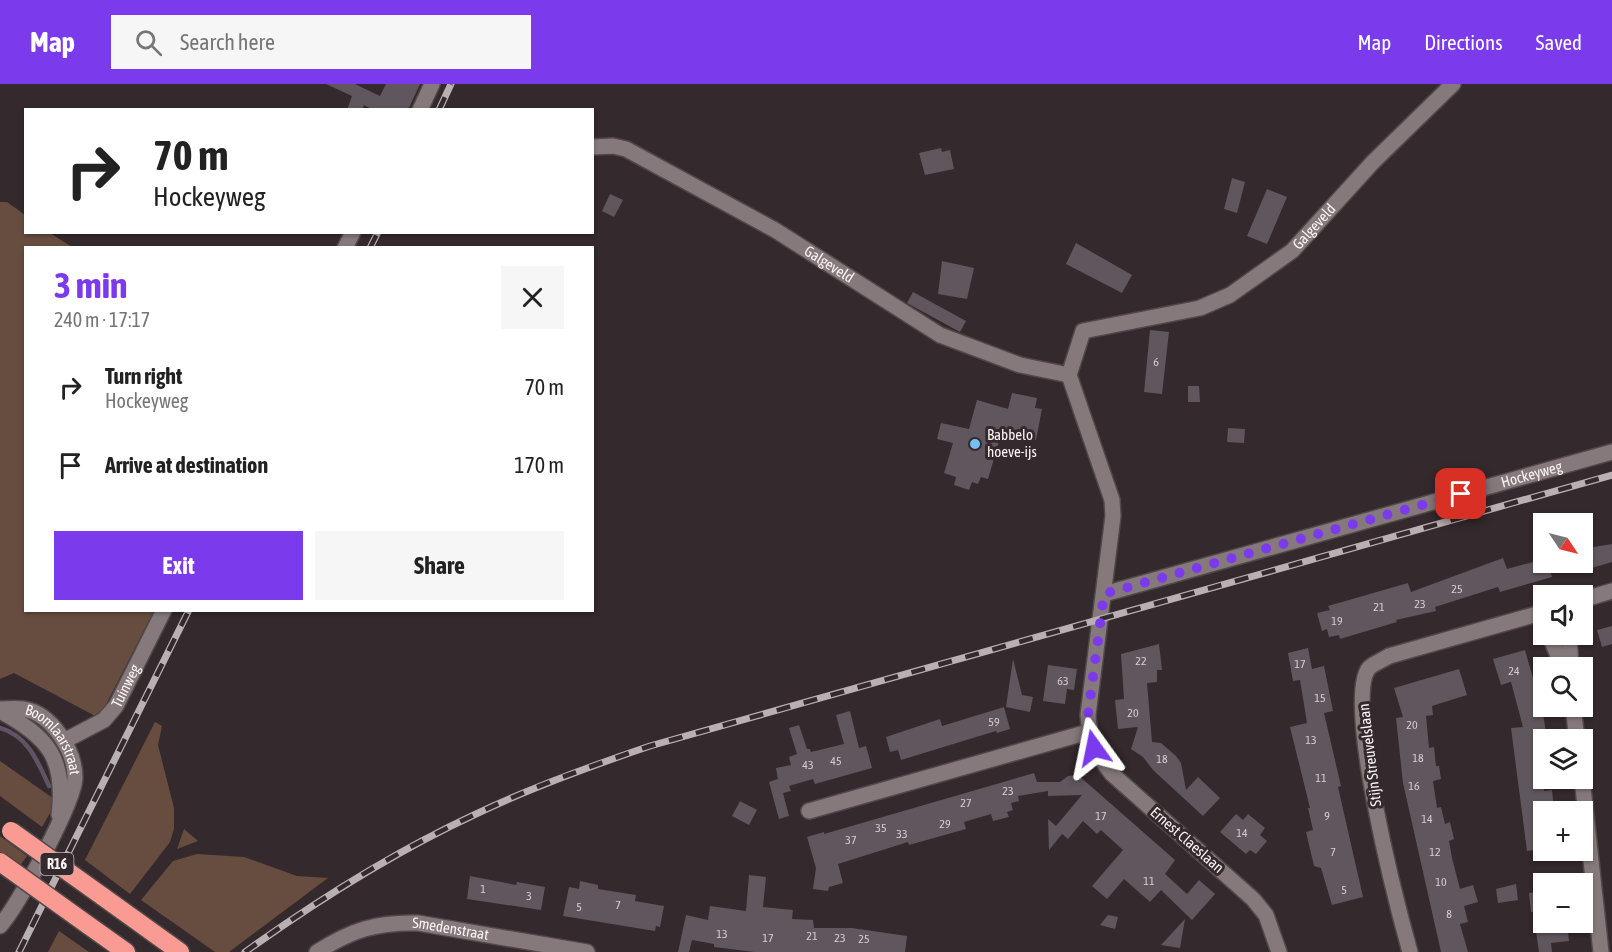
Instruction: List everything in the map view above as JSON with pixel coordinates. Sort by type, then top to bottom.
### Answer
[{"type":"highway","name":"R16","points":[[6,827],[180,952]]},
{"type":"highway","name":"R16","points":[[0,862],[126,952]]},
{"type":"street","points":[[421,108],[432,84]]},
{"type":"street","name":"Galgeveld","points":[[594,147],[613,146],[626,149],[775,230],[940,335],[1020,365],[1069,375],[1083,331],[1215,303],[1292,251],[1373,162],[1453,84]]},
{"type":"street","points":[[1069,375],[1112,500],[1104,594]]},
{"type":"street","name":"Hockeyweg","points":[[1104,594],[1612,452]]},
{"type":"street","points":[[1593,597],[1612,591]]},
{"type":"street","name":"Ernest Claeslaan","points":[[1104,594],[1088,715],[1089,732],[1094,748],[1112,774],[1253,899],[1266,915],[1279,952]]},
{"type":"street","name":"Tuinweg","points":[[64,741],[104,720],[116,706],[163,612]]},
{"type":"street","name":"Stijn Streuvelslaan","points":[[1410,952],[1384,851],[1370,775],[1362,687],[1369,669],[1389,656],[1533,617]]},
{"type":"street","name":"Boomlaarstraat","points":[[0,710],[25,709],[40,716],[64,741],[73,761],[75,779],[71,799],[58,824]]},
{"type":"street","points":[[0,710],[28,727],[48,745],[59,768],[61,798],[58,824],[15,907],[0,926]]},
{"type":"street","points":[[809,811],[1089,732]]},
{"type":"street","points":[[1583,789],[1601,952]]},
{"type":"street","name":"Smedenstraat","points":[[317,952],[346,934],[368,927],[401,922],[587,952]]},
{"type":"shaded area","points":[[0,202],[7,202],[24,214],[24,234],[52,234],[70,246],[24,246],[24,612],[153,612],[99,718],[14,673],[0,679]]},
{"type":"shaded area","points":[[155,722],[162,726],[158,745],[174,808],[174,829],[170,842],[130,894],[85,860]]},
{"type":"shaded area","points":[[0,761],[57,801],[42,827],[0,796]]},
{"type":"shaded area","points":[[184,829],[198,841],[177,849]]},
{"type":"shaded area","points":[[0,836],[27,856],[19,867],[0,852]]},
{"type":"shaded area","points":[[197,854],[244,857],[297,876],[328,878],[229,952],[215,952],[141,900],[173,861]]},
{"type":"shaded area","points":[[59,931],[89,952],[48,952]]},
{"type":"building","points":[[326,84],[355,84],[380,96],[386,84],[420,84],[409,108],[369,108],[364,105],[363,108],[348,108],[352,96]]},
{"type":"building","points":[[941,148],[942,152],[950,150],[954,169],[925,175],[919,153]]},
{"type":"building","points":[[1232,178],[1245,182],[1237,213],[1224,209]]},
{"type":"building","points":[[1267,189],[1287,197],[1267,244],[1247,236]]},
{"type":"building","points":[[610,194],[623,200],[614,217],[602,211]]},
{"type":"building","points":[[1076,243],[1132,275],[1122,293],[1066,264]]},
{"type":"building","points":[[942,261],[974,268],[967,299],[938,294]]},
{"type":"building","points":[[913,292],[966,321],[960,332],[907,303]]},
{"type":"building","points":[[1150,330],[1169,332],[1162,394],[1144,392]]},
{"type":"building","points":[[1188,386],[1199,386],[1200,402],[1188,402]]},
{"type":"building","points":[[1012,393],[1037,398],[1035,408],[1042,409],[1036,440],[1013,436],[1011,441],[1000,438],[988,479],[981,477],[978,484],[972,482],[969,490],[954,485],[956,477],[944,473],[953,443],[937,439],[941,423],[969,429],[977,400],[1008,409]]},
{"type":"building","points":[[1228,428],[1245,429],[1244,443],[1227,442]]},
{"type":"building","points":[[1612,544],[1612,562],[1593,568],[1593,547]]},
{"type":"building","points":[[1503,558],[1507,569],[1533,562],[1533,573],[1551,573],[1552,577],[1500,592],[1498,587],[1435,607],[1436,611],[1396,620],[1397,622],[1340,639],[1339,635],[1329,637],[1327,629],[1322,631],[1317,613],[1330,610],[1328,606],[1408,583],[1411,592]]},
{"type":"building","points":[[1612,626],[1612,644],[1602,647],[1597,630]]},
{"type":"building","points":[[1159,644],[1162,670],[1157,670],[1157,682],[1147,683],[1152,742],[1161,743],[1181,763],[1186,790],[1198,777],[1220,798],[1203,816],[1153,770],[1143,757],[1131,749],[1138,727],[1118,729],[1115,700],[1124,699],[1121,654]]},
{"type":"building","points":[[1308,648],[1312,669],[1324,666],[1333,711],[1324,713],[1363,897],[1332,905],[1321,868],[1314,866],[1306,832],[1313,830],[1308,808],[1310,808],[1290,727],[1307,723],[1300,680],[1293,681],[1288,653]]},
{"type":"building","points":[[1525,650],[1533,678],[1533,717],[1544,717],[1545,729],[1533,729],[1533,789],[1552,790],[1553,801],[1533,801],[1533,850],[1527,851],[1511,728],[1523,727],[1511,682],[1501,685],[1493,659]]},
{"type":"building","points":[[1013,659],[1022,695],[1033,697],[1030,712],[1006,707]]},
{"type":"building","points":[[1048,665],[1077,669],[1074,690],[1067,689],[1065,704],[1043,701]]},
{"type":"building","points":[[1459,669],[1467,695],[1432,706],[1433,715],[1426,716],[1429,748],[1434,747],[1436,766],[1439,766],[1441,779],[1433,781],[1437,808],[1441,807],[1445,824],[1450,822],[1454,839],[1449,841],[1460,889],[1473,885],[1478,902],[1464,906],[1468,922],[1460,924],[1468,952],[1441,952],[1403,783],[1396,718],[1403,717],[1394,688]]},
{"type":"building","points":[[1004,707],[1010,729],[997,733],[996,731],[901,760],[898,750],[890,752],[886,737],[940,719],[942,726]]},
{"type":"building","points":[[850,711],[859,748],[866,746],[872,768],[815,784],[813,779],[789,786],[791,791],[783,793],[789,816],[779,819],[769,782],[778,779],[776,768],[791,765],[789,757],[797,754],[789,728],[799,725],[807,749],[811,752],[844,744],[836,715]]},
{"type":"building","points":[[1034,773],[1037,782],[1060,782],[1068,776],[1078,775],[1175,860],[1165,874],[1187,894],[1199,880],[1215,894],[1192,920],[1161,890],[1150,902],[1124,879],[1107,899],[1092,886],[1123,850],[1101,830],[1097,834],[1083,821],[1068,839],[1062,834],[1049,850],[1048,819],[1056,826],[1082,795],[1048,796],[1048,791],[1018,796],[1019,801],[1011,803],[1013,810],[1007,812],[1009,817],[993,821],[991,814],[964,822],[966,829],[909,845],[908,842],[838,864],[843,883],[829,887],[828,891],[813,889],[816,868],[807,837]]},
{"type":"building","points":[[740,801],[757,810],[749,825],[732,816]]},
{"type":"building","points":[[1236,814],[1243,820],[1248,814],[1265,828],[1260,835],[1267,841],[1256,854],[1250,850],[1246,854],[1220,832]]},
{"type":"building","points":[[749,875],[766,877],[763,907],[793,910],[792,919],[813,920],[814,928],[852,928],[907,936],[905,952],[754,952],[714,947],[714,944],[692,940],[689,952],[678,952],[686,915],[708,920],[710,906],[746,911]]},
{"type":"building","points":[[470,876],[516,885],[517,882],[545,887],[541,910],[467,899]]},
{"type":"building","points":[[580,881],[598,885],[598,889],[636,895],[635,901],[664,906],[660,927],[656,926],[655,931],[563,916],[569,887],[579,889]]},
{"type":"building","points":[[1516,884],[1518,900],[1498,903],[1496,889]]},
{"type":"building","points":[[1533,892],[1533,912],[1531,912],[1529,893]]},
{"type":"building","points":[[1108,915],[1118,917],[1115,929],[1100,925]]},
{"type":"building","points":[[1185,919],[1180,948],[1161,945]]},
{"type":"building","points":[[1536,933],[1568,933],[1569,941],[1551,943],[1552,952],[1539,952]]},
{"type":"waterway","points":[[0,728],[18,737],[31,751],[49,786]]},
{"type":"railway","points":[[440,108],[451,84]]},
{"type":"railway","points":[[371,246],[377,234]]},
{"type":"railway","points":[[245,952],[300,914],[416,844],[497,804],[584,769],[650,746],[1612,475]]},
{"type":"railway","points":[[19,952],[188,612]]},
{"type":"place","name":"Babbelo hoeve-ijs","points":[[975,444]]},
{"type":"route","points":[[1094,748],[1089,732],[1088,715],[1104,594],[1461,494]]}]
